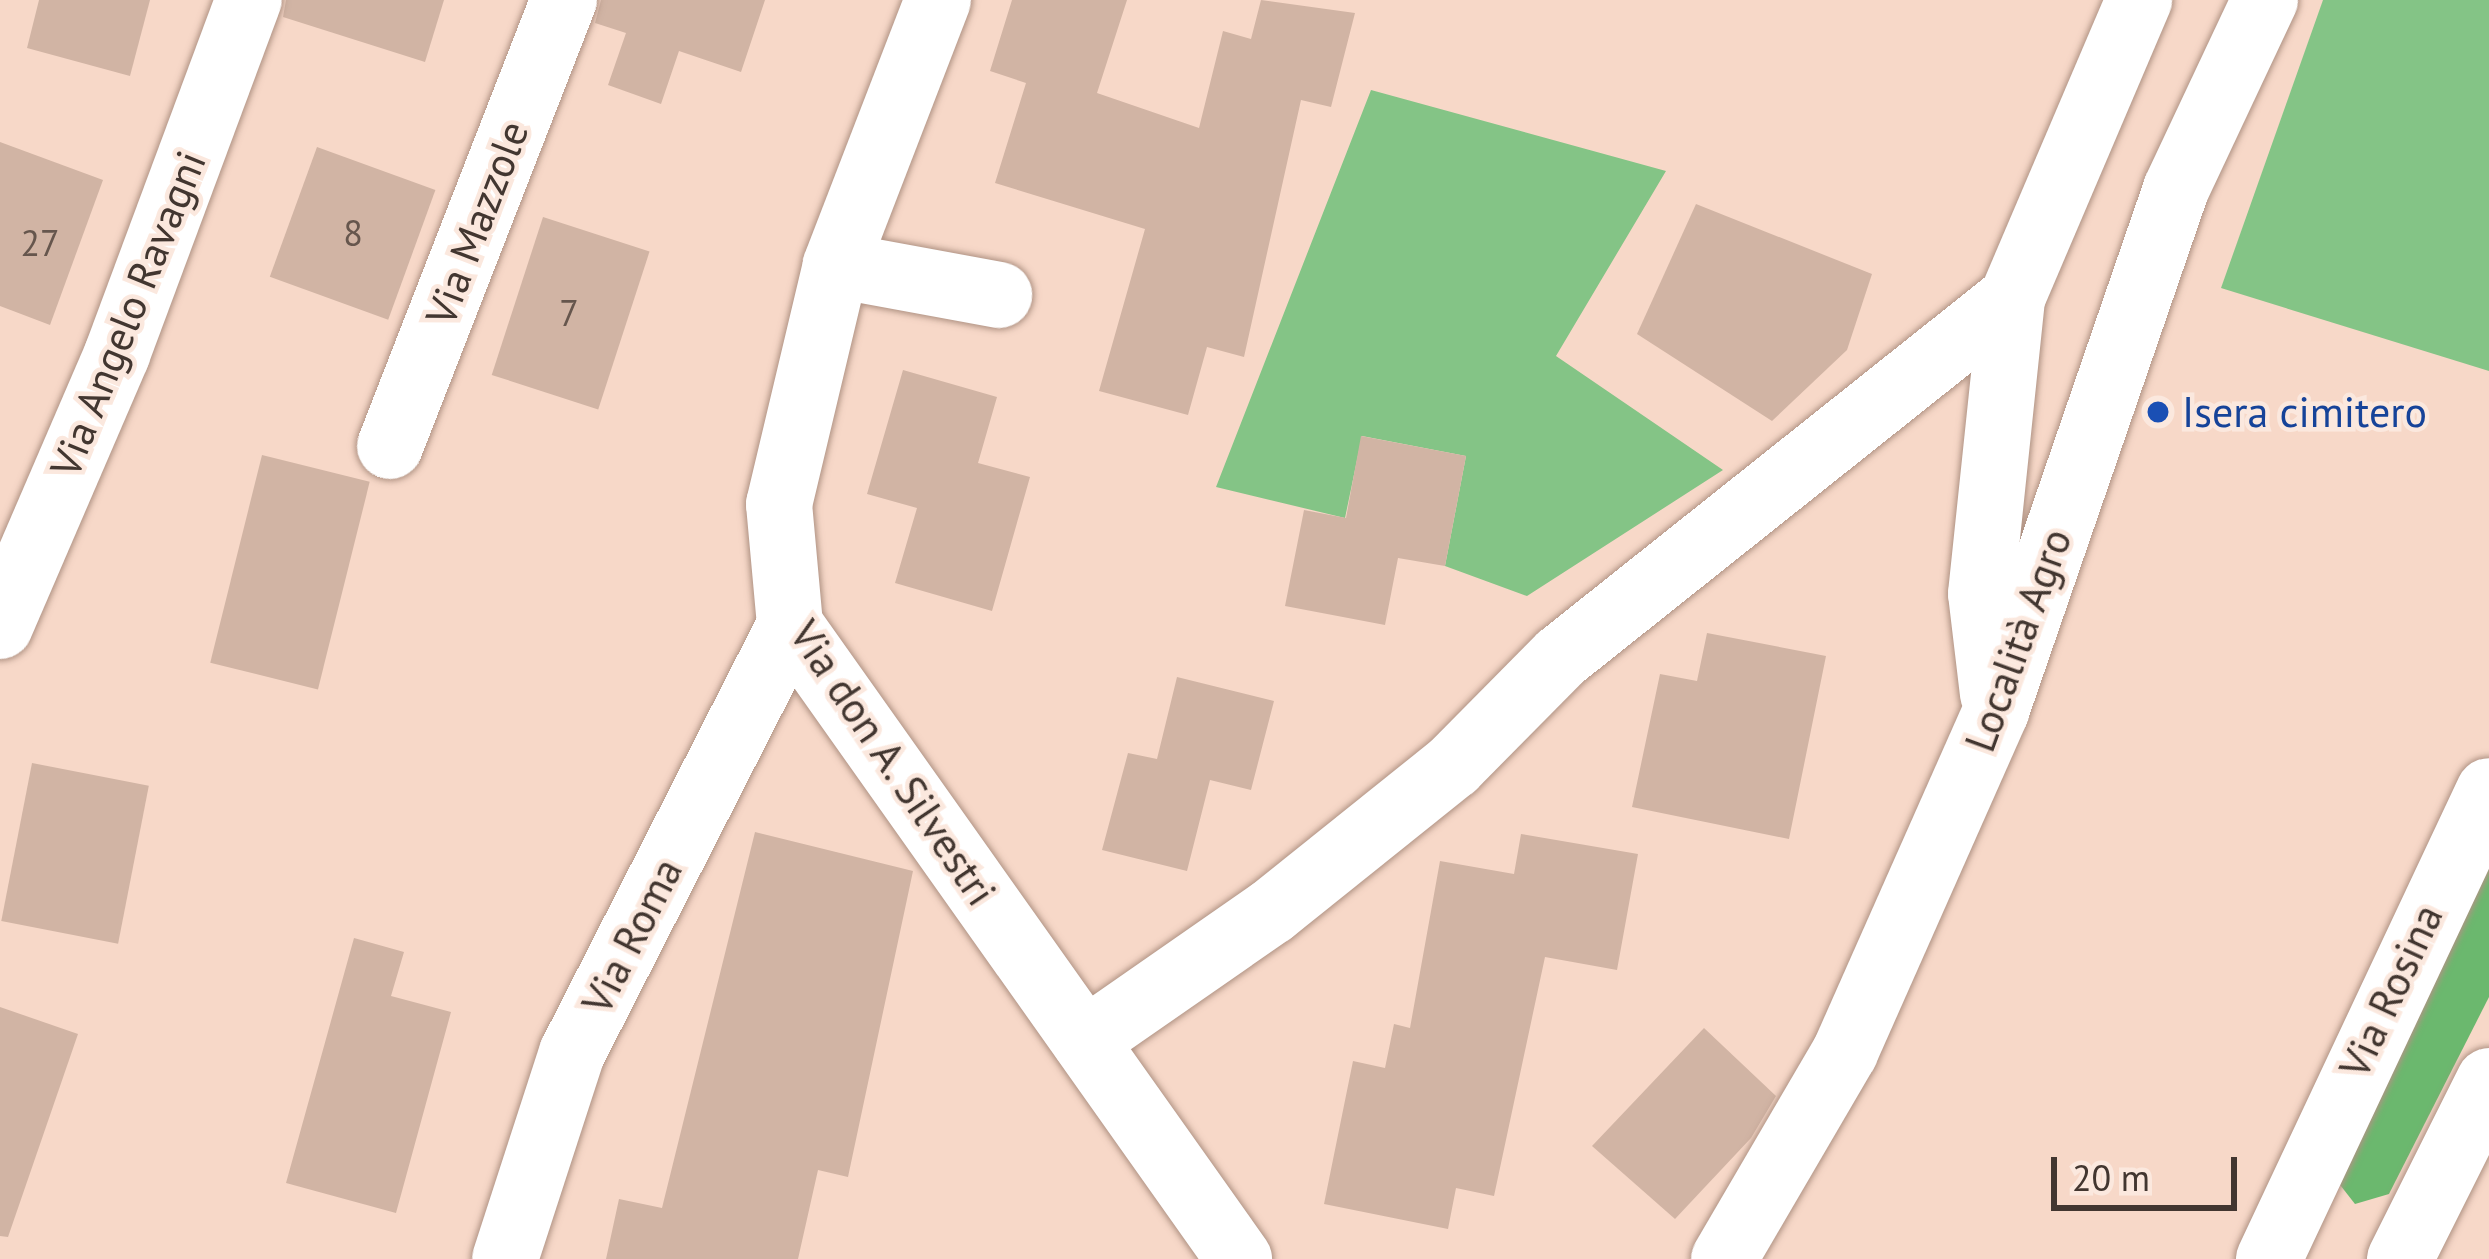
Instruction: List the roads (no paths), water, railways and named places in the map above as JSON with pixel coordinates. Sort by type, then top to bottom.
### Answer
[{"type":"street","name":"Via Angelo Ravagni","points":[[0,626],[117,354],[250,0]]},
{"type":"street","name":"Via Mazzole","points":[[390,446],[564,0]]},
{"type":"street","name":"Via don A. Silvestri","points":[[938,0],[836,265],[779,504],[790,625],[1239,1259]]},
{"type":"street","points":[[1996,711],[1981,594],[2012,298],[2139,0]]},
{"type":"street","name":"Località Agro","points":[[1724,1259],[1845,1052],[1996,711],[2176,189],[2265,0]]},
{"type":"street","points":[[836,265],[999,295]]},
{"type":"street","points":[[1085,1041],[1272,911],[1453,766],[1561,657],[2012,298]]},
{"type":"street","name":"Via Roma","points":[[505,1259],[572,1053],[790,625]]},
{"type":"street","name":"Via Rosina","points":[[2270,1259],[2489,790]]},
{"type":"street","points":[[2400,1259],[2489,1081]]},
{"type":"place","name":"Isera cimitero","points":[[2158,412]]}]
